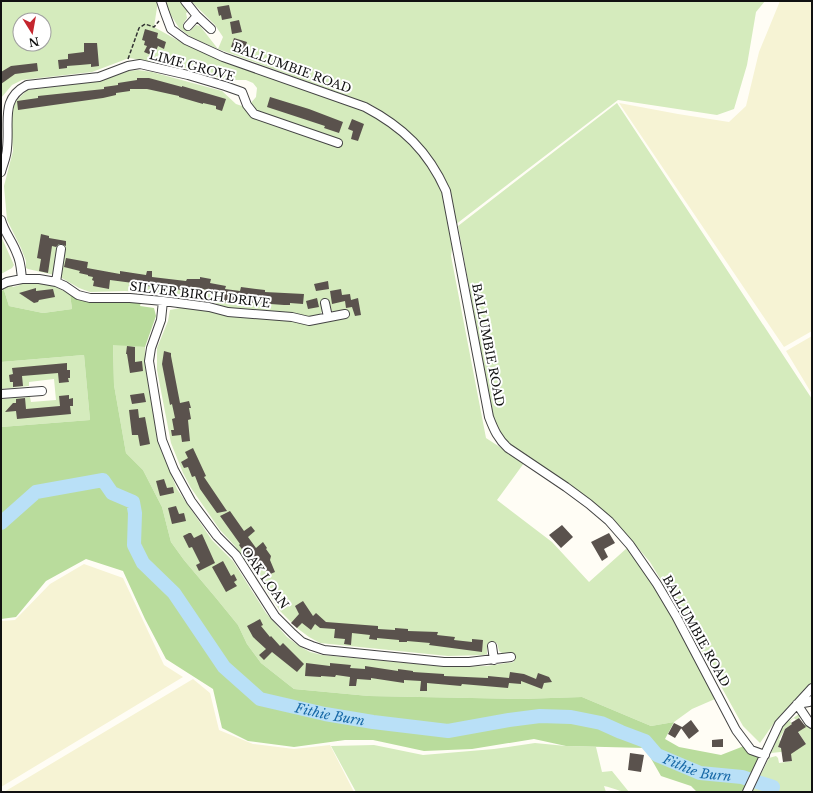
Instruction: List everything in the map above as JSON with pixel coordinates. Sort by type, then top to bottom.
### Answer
[{"type":"street","name":"BALLUMBIE ROAD","points":[[161,1],[171,29],[186,40],[223,57],[364,107],[383,117],[404,133],[421,149],[438,173],[446,191],[489,417],[494,432],[500,441],[508,448],[589,504],[609,521],[630,545],[658,584],[736,730],[751,750],[765,754]]},
{"type":"street","points":[[185,1],[197,16],[211,29]]},
{"type":"street","points":[[188,26],[197,16]]},
{"type":"street","name":"LIME GROVE","points":[[1,172],[7,149],[4,106],[8,96],[16,89],[27,85],[99,77],[125,66],[140,64],[188,75],[242,92],[247,105],[254,114],[338,142]]},
{"type":"street","points":[[1,220],[2,226],[17,254],[22,279]]},
{"type":"street","points":[[56,282],[61,249]]},
{"type":"street","name":"SILVER BIRCH DRIVE","points":[[1,285],[7,282],[22,279],[39,279],[56,282],[78,295],[90,298],[163,300],[209,307],[228,312],[292,316],[309,321],[345,314]]},
{"type":"street","name":"OAK LOAN","points":[[163,300],[161,320],[151,348],[150,361],[162,440],[174,470],[187,495],[217,536],[236,555],[280,620],[293,634],[302,642],[324,650],[444,662],[469,662],[511,657]]},
{"type":"street","points":[[325,303],[328,317]]},
{"type":"street","points":[[1,394],[42,391]]},
{"type":"street","points":[[492,646],[494,660]]},
{"type":"street","points":[[747,792],[779,724],[812,688]]},
{"type":"street","points":[[797,704],[812,700]]},
{"type":"street","points":[[797,704],[812,724]]},
{"type":"path","points":[[125,66],[139,28],[145,24],[154,27],[161,18]]},
{"type":"shaded area","points":[[780,1],[812,1],[812,331],[784,347],[619,103],[729,122],[746,106],[759,52]]},
{"type":"shaded area","points":[[812,336],[812,394],[786,351]]},
{"type":"shaded area","points":[[84,564],[123,578],[164,665],[183,677],[1,787],[1,621],[15,620],[50,584]]},
{"type":"shaded area","points":[[193,679],[210,693],[219,730],[253,744],[294,749],[330,745],[354,792],[4,792]]},
{"type":"green space","points":[[1,1],[158,1],[154,27],[186,45],[272,78],[395,121],[372,105],[218,49],[223,37],[215,25],[191,1],[765,1],[756,12],[747,65],[734,109],[717,115],[618,100],[455,225],[451,256],[486,438],[524,463],[497,500],[552,542],[589,582],[627,548],[655,586],[674,618],[715,699],[692,709],[674,722],[651,726],[582,697],[521,699],[369,696],[294,689],[261,663],[247,644],[238,625],[171,542],[162,507],[143,470],[126,453],[114,385],[113,344],[145,347],[145,365],[158,442],[177,489],[212,540],[233,561],[266,613],[287,637],[310,652],[322,655],[448,667],[487,666],[514,662],[512,653],[502,653],[499,651],[497,643],[487,644],[487,654],[484,655],[448,656],[320,643],[309,637],[297,628],[280,611],[235,546],[220,530],[191,488],[183,473],[171,443],[157,370],[157,348],[168,321],[170,310],[180,308],[180,306],[220,312],[227,316],[292,320],[309,324],[336,312],[332,311],[329,307],[323,309],[318,315],[313,317],[305,317],[222,308],[213,301],[169,294],[125,291],[90,292],[79,288],[60,277],[65,248],[54,275],[26,268],[26,261],[21,248],[7,220],[4,186],[13,151],[11,112],[16,101],[27,90],[101,81],[128,71],[138,70],[152,72],[222,91],[236,104],[254,110],[250,104],[256,97],[257,88],[253,83],[246,80],[228,80],[179,66],[129,58],[92,72],[22,80],[12,85],[1,98]]},
{"type":"green space","points":[[166,1],[181,1],[188,12],[186,13],[187,18],[183,24],[190,31],[196,25],[200,26],[218,49],[192,38],[179,28],[169,12]]},
{"type":"green space","points":[[617,103],[812,399],[812,682],[776,720],[760,743],[743,726],[676,605],[650,562],[614,520],[570,484],[509,445],[498,433],[493,417],[458,226]]},
{"type":"green space","points":[[1,236],[14,265],[12,268],[1,274]]},
{"type":"green space","points":[[32,282],[55,285],[56,287],[70,294],[72,309],[43,313],[9,306],[4,290],[1,291],[1,289],[11,285],[13,287],[20,285],[20,283]]},
{"type":"green space","points":[[4,290],[9,306],[43,313],[72,309],[70,294],[80,300],[90,302],[125,301],[141,303],[140,306],[154,308],[156,316],[145,347],[113,345],[114,385],[126,453],[143,470],[162,507],[171,542],[238,625],[247,644],[261,663],[294,689],[369,696],[521,699],[582,697],[651,726],[674,722],[665,739],[679,747],[721,755],[744,746],[748,752],[759,758],[743,792],[697,792],[691,786],[661,776],[645,748],[566,746],[534,739],[472,749],[424,751],[373,740],[345,740],[294,747],[248,741],[222,728],[213,689],[166,659],[145,619],[123,571],[86,559],[46,581],[16,617],[1,619],[1,427],[90,420],[84,355],[1,362],[1,291]]},
{"type":"green space","points":[[84,355],[90,420],[1,427],[1,399],[30,397],[31,402],[56,400],[54,379],[29,382],[29,386],[1,389],[1,362]]},
{"type":"green space","points":[[799,714],[803,715],[796,720],[794,718],[790,721],[792,724],[785,729],[779,740],[781,741],[778,747],[784,750],[806,744],[797,730],[807,723],[812,728],[812,792],[752,792],[769,758],[776,756],[779,763],[792,761],[790,751],[771,753],[782,728],[786,723]]},
{"type":"green space","points":[[535,743],[596,747],[602,772],[612,771],[629,792],[604,786],[606,792],[356,792],[331,746],[374,745],[423,755],[494,749]]},
{"type":"building","points":[[229,5],[232,18],[222,20],[221,15],[219,16],[217,7]]},
{"type":"building","points":[[239,20],[242,32],[232,34],[230,22]]},
{"type":"building","points":[[145,29],[158,33],[157,38],[166,42],[164,49],[158,46],[156,51],[153,50],[151,55],[144,52],[147,46],[144,45],[145,41],[142,40]]},
{"type":"building","points":[[234,38],[247,42],[244,51],[241,50],[240,54],[232,51],[233,47],[231,47]]},
{"type":"building","points":[[84,43],[97,43],[99,66],[91,67],[91,64],[67,66],[67,68],[59,69],[58,60],[68,59],[68,54],[84,52]]},
{"type":"building","points":[[37,63],[38,71],[15,74],[1,84],[1,72],[11,66]]},
{"type":"building","points":[[137,78],[149,78],[226,99],[222,111],[216,109],[216,106],[203,104],[179,96],[147,89],[130,89],[130,91],[116,93],[116,95],[103,98],[18,110],[17,101],[38,98],[38,96],[104,89],[104,87],[118,85],[118,83],[137,80]]},
{"type":"building","points":[[270,97],[309,109],[343,122],[339,133],[324,128],[325,126],[267,107]]},
{"type":"building","points":[[352,119],[364,124],[358,141],[351,139],[353,131],[348,129]]},
{"type":"building","points":[[41,234],[49,236],[49,238],[66,241],[66,246],[59,244],[56,247],[52,246],[48,273],[39,271],[41,259],[37,258]]},
{"type":"building","points":[[66,258],[88,262],[87,268],[120,274],[120,271],[146,275],[147,271],[152,271],[152,277],[186,281],[187,279],[200,279],[200,277],[211,279],[210,283],[226,286],[225,289],[240,291],[241,287],[265,290],[265,292],[304,294],[303,304],[290,303],[290,305],[284,305],[245,302],[216,302],[216,292],[193,287],[191,292],[176,289],[177,288],[145,286],[110,280],[109,289],[93,286],[93,277],[79,273],[80,271],[64,267]]},
{"type":"building","points":[[328,281],[329,289],[316,291],[314,284]]},
{"type":"building","points":[[36,288],[36,291],[53,289],[55,297],[39,300],[38,302],[34,303],[19,293]]},
{"type":"building","points":[[341,289],[342,295],[350,294],[351,300],[358,298],[361,315],[355,316],[352,307],[346,308],[345,301],[332,304],[330,291]]},
{"type":"building","points":[[317,298],[319,307],[308,309],[306,301]]},
{"type":"building","points":[[127,346],[135,347],[135,362],[142,361],[143,371],[130,373],[126,354]]},
{"type":"building","points":[[164,351],[171,353],[180,403],[189,401],[191,408],[189,408],[191,419],[188,420],[190,441],[182,442],[181,435],[172,436],[171,430],[174,430],[172,419],[175,418],[172,404],[170,405],[162,364]]},
{"type":"building","points":[[67,363],[67,370],[70,370],[70,378],[68,378],[69,382],[59,383],[58,373],[22,376],[23,386],[13,387],[13,382],[10,382],[9,375],[13,374],[12,368]]},
{"type":"building","points":[[144,393],[146,402],[132,404],[130,395]]},
{"type":"building","points":[[69,395],[69,399],[73,398],[73,406],[70,406],[71,414],[17,419],[16,411],[5,412],[13,403],[16,403],[16,399],[25,398],[26,409],[60,406],[59,396]]},
{"type":"building","points":[[138,409],[139,418],[145,417],[150,444],[140,446],[138,435],[132,435],[129,410]]},
{"type":"building","points":[[193,448],[206,476],[204,477],[227,511],[217,513],[200,489],[195,476],[192,477],[188,467],[184,468],[181,462],[188,458],[185,452]]},
{"type":"building","points":[[164,479],[167,488],[173,487],[174,493],[160,496],[156,481]]},
{"type":"building","points":[[176,506],[179,514],[184,513],[186,521],[172,524],[168,508]]},
{"type":"building","points":[[230,511],[244,531],[251,526],[255,531],[248,537],[256,548],[263,542],[271,556],[270,560],[275,572],[268,575],[265,567],[259,571],[255,566],[257,565],[248,553],[246,555],[220,516]]},
{"type":"building","points":[[562,525],[573,537],[561,548],[549,535]]},
{"type":"building","points":[[191,533],[194,538],[202,534],[215,563],[199,571],[196,565],[200,563],[192,547],[189,548],[183,536]]},
{"type":"building","points":[[609,533],[615,543],[604,549],[608,557],[602,561],[591,542]]},
{"type":"building","points":[[223,561],[231,576],[234,574],[237,580],[234,582],[237,586],[226,592],[212,567]]},
{"type":"building","points":[[303,601],[313,616],[316,613],[326,622],[378,626],[378,629],[395,630],[395,628],[408,629],[408,631],[438,632],[437,635],[455,637],[454,640],[472,642],[472,639],[483,640],[482,652],[429,645],[430,643],[407,641],[399,642],[399,640],[377,638],[377,640],[369,639],[370,635],[352,633],[351,645],[344,644],[345,639],[334,638],[335,629],[320,628],[315,624],[311,630],[302,623],[297,628],[291,623],[299,614],[295,606]]},
{"type":"building","points":[[260,619],[263,625],[261,626],[270,637],[271,636],[280,646],[283,643],[304,664],[297,672],[272,652],[264,660],[259,655],[266,649],[253,637],[247,626]]},
{"type":"building","points":[[306,663],[330,666],[330,663],[351,665],[350,668],[365,669],[365,666],[398,671],[398,669],[413,672],[444,674],[444,676],[488,678],[488,676],[509,678],[510,672],[524,674],[536,679],[538,673],[549,677],[552,682],[544,683],[542,689],[521,681],[521,684],[509,683],[508,688],[427,683],[427,691],[420,691],[421,681],[404,680],[404,683],[371,678],[371,680],[357,679],[356,686],[349,686],[350,677],[336,675],[335,677],[305,676]]},
{"type":"building","points":[[799,718],[806,727],[798,732],[806,744],[791,754],[792,761],[783,762],[781,748],[778,747],[785,729]]},
{"type":"building","points":[[691,720],[699,731],[689,739],[681,728]]},
{"type":"building","points":[[674,723],[682,727],[675,738],[668,734]]},
{"type":"building","points":[[723,739],[723,747],[712,747],[712,740]]},
{"type":"building","points":[[630,753],[644,755],[641,772],[628,770]]},
{"type":"waterway","name":"Fithie Burn","points":[[1,523],[36,492],[103,480],[112,493],[133,502],[135,513],[134,545],[143,563],[174,593],[224,667],[260,699],[325,714],[373,722],[448,731],[540,716],[571,717],[601,723],[645,741],[657,755],[700,773],[742,777],[773,787],[770,792]]}]
